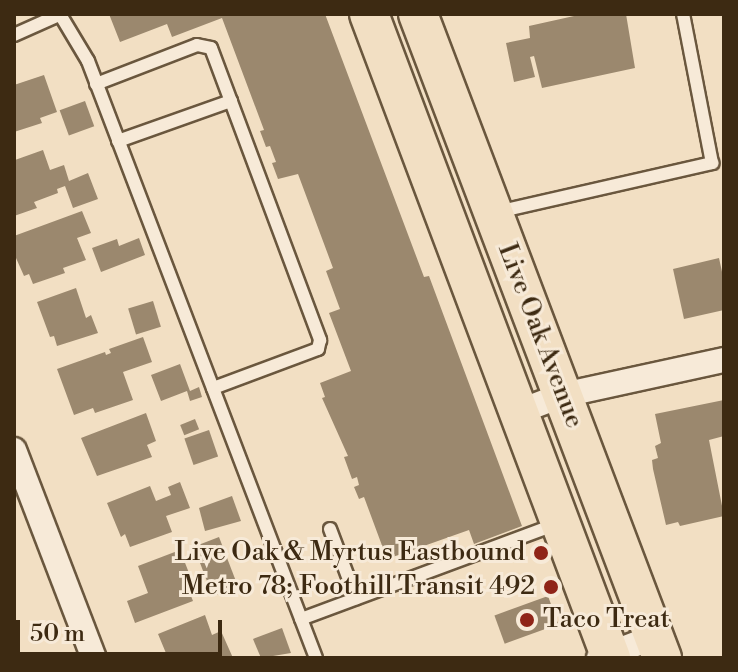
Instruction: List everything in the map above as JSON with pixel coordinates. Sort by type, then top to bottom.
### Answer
[{"type":"main road","name":"Live Oak Avenue","points":[[369,14],[560,523],[606,657]]},
{"type":"main road","name":"Live Oak Avenue","points":[[418,14],[658,647]]},
{"type":"street","points":[[518,412],[563,395],[724,360]]},
{"type":"street","points":[[14,450],[94,658]]},
{"type":"street","points":[[606,657],[658,647]]},
{"type":"lane","points":[[493,213],[712,163],[683,14]]},
{"type":"lane","points":[[14,35],[61,15],[88,61],[316,658]]},
{"type":"lane","points":[[96,84],[197,45],[211,48],[320,340],[318,349],[213,388]]},
{"type":"lane","points":[[118,141],[231,101]]},
{"type":"lane","points":[[301,619],[560,523]]},
{"type":"lane","points":[[330,529],[356,598]]},
{"type":"building","points":[[109,14],[325,14],[424,277],[429,276],[522,526],[474,544],[469,530],[387,559],[364,497],[359,499],[354,487],[359,485],[357,477],[352,479],[344,457],[348,456],[322,398],[325,397],[320,383],[351,371],[329,313],[340,309],[326,271],[333,268],[298,174],[278,179],[272,163],[276,162],[260,131],[264,130],[222,18],[172,37],[167,24],[120,42]]},
{"type":"building","points":[[583,14],[626,14],[635,68],[542,88],[534,56],[530,57],[535,77],[514,82],[506,43],[530,38],[529,26]]},
{"type":"building","points":[[44,75],[57,112],[40,118],[42,123],[14,132],[14,85]]},
{"type":"building","points":[[85,101],[94,126],[69,136],[60,110]]},
{"type":"building","points":[[43,150],[50,170],[64,165],[69,181],[88,173],[98,199],[73,208],[65,186],[57,189],[58,193],[34,202],[37,208],[14,216],[15,160]]},
{"type":"building","points":[[82,211],[91,233],[77,238],[86,260],[63,268],[65,273],[33,284],[29,274],[24,276],[16,258],[14,236]]},
{"type":"building","points":[[139,238],[145,255],[101,272],[92,248],[117,239],[119,246]]},
{"type":"building","points":[[719,258],[724,281],[724,310],[684,319],[673,269]]},
{"type":"building","points":[[76,288],[86,318],[91,315],[98,333],[57,346],[54,336],[50,337],[37,302]]},
{"type":"building","points":[[153,301],[161,327],[136,334],[128,309]]},
{"type":"building","points":[[143,337],[152,362],[123,372],[133,400],[95,413],[93,408],[74,415],[57,369],[105,352],[106,355],[111,353],[109,349]]},
{"type":"building","points":[[180,364],[190,391],[199,387],[202,397],[190,401],[187,391],[161,401],[151,375]]},
{"type":"building","points":[[724,400],[724,436],[709,440],[724,516],[680,526],[678,522],[666,525],[652,460],[658,458],[655,446],[661,443],[655,414]]},
{"type":"building","points":[[146,413],[156,441],[147,445],[152,457],[97,476],[81,438]]},
{"type":"building","points":[[195,419],[199,429],[184,435],[180,425]]},
{"type":"building","points":[[209,430],[218,456],[194,465],[184,438]]},
{"type":"building","points":[[180,482],[190,508],[166,516],[172,532],[130,547],[125,534],[121,537],[107,503],[150,486],[156,501],[171,495],[168,487]]},
{"type":"building","points":[[232,496],[241,521],[205,531],[199,508]]},
{"type":"building","points":[[219,537],[238,586],[213,596],[194,547]]},
{"type":"building","points":[[180,550],[189,573],[183,576],[193,601],[135,623],[127,601],[148,593],[138,566]]},
{"type":"building","name":"Taco Treat","points":[[548,596],[558,624],[505,644],[494,615]]},
{"type":"building","points":[[205,615],[212,635],[221,631],[233,658],[168,658],[158,634]]},
{"type":"building","points":[[282,628],[291,653],[261,658],[253,639]]},
{"type":"place","name":"Live Oak & Myrtus Eastbound","points":[[541,553]]},
{"type":"place","name":"Metro 78; Foothill Transit 492","points":[[551,587]]},
{"type":"place","name":"Taco Treat","points":[[527,620]]}]
